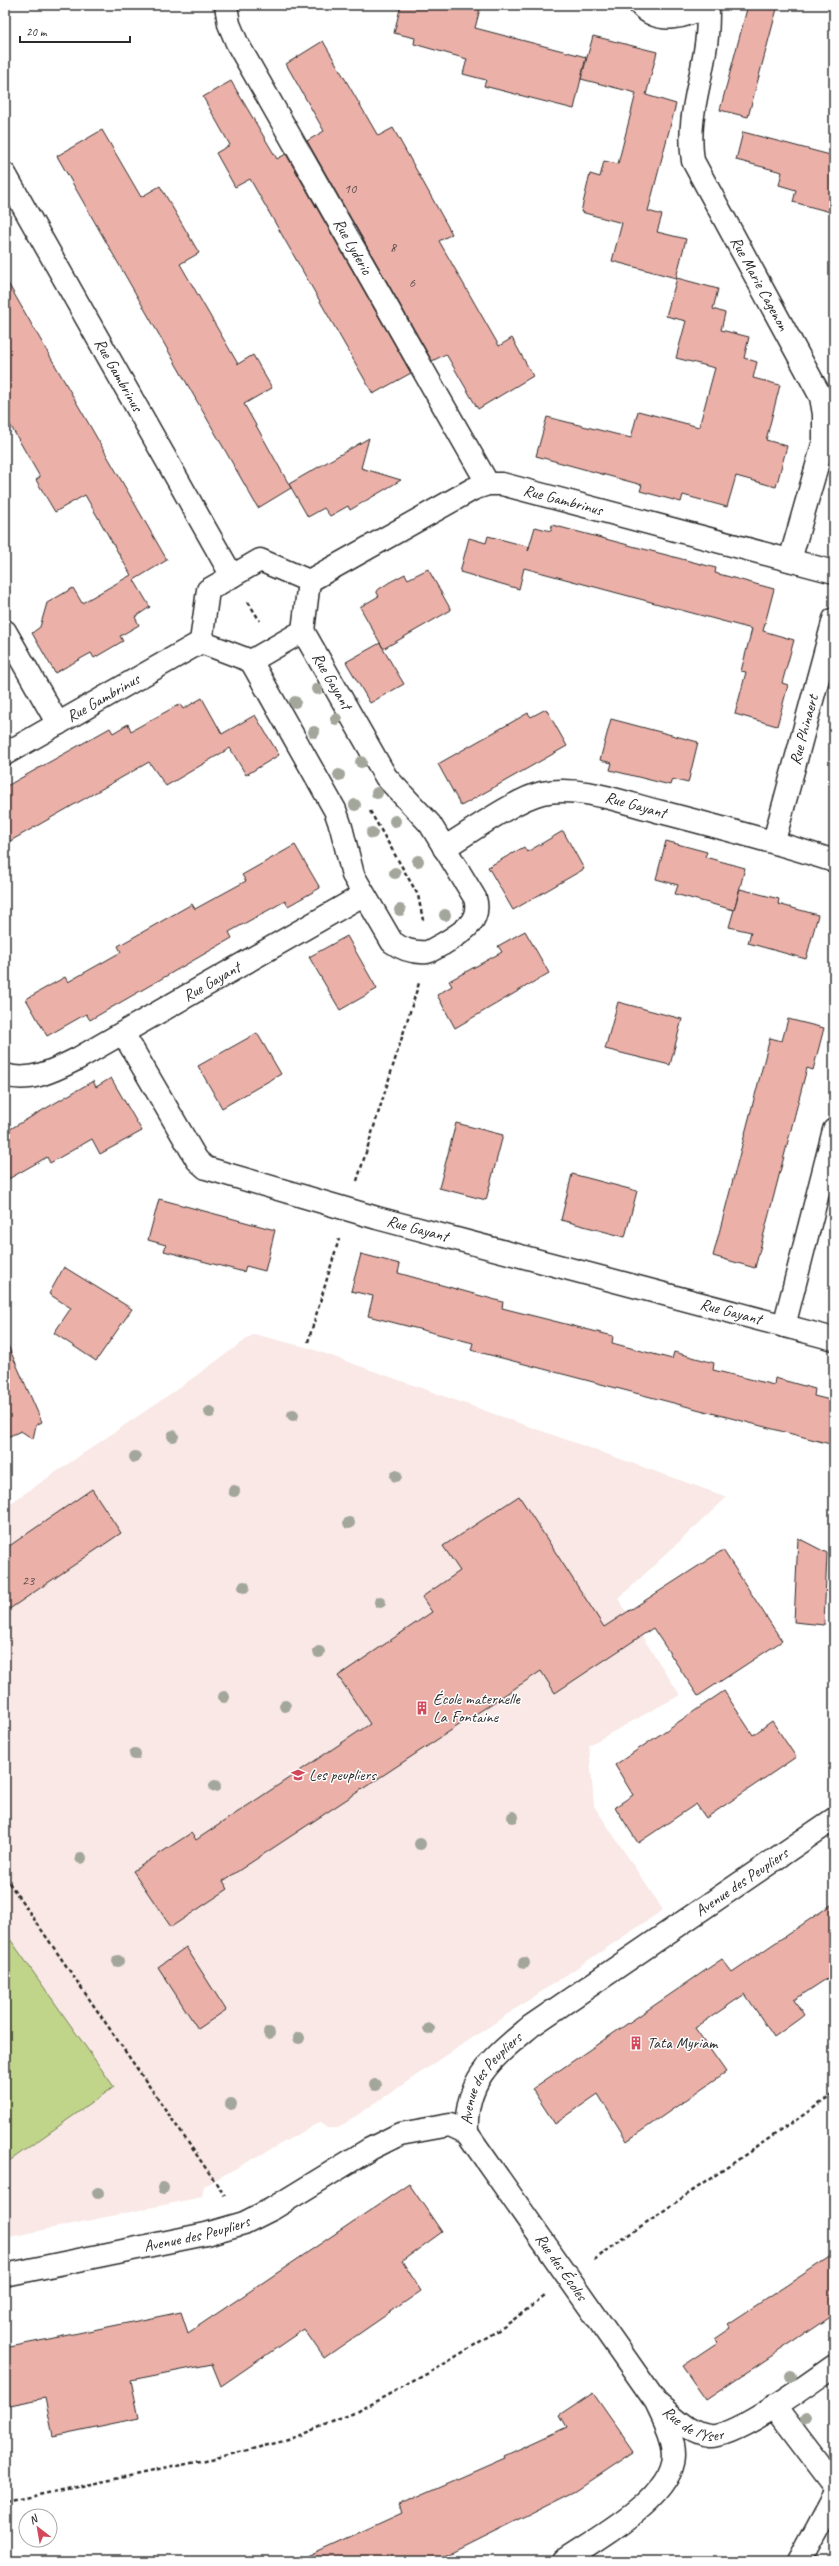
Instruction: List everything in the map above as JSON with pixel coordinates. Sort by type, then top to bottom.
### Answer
[{"type":"street","name":"Rue Lyderic","points":[[226,5],[229,24],[237,43],[488,484]]},
{"type":"street","points":[[640,5],[659,16],[676,18],[694,14],[707,5]]},
{"type":"street","name":"Rue Marie Cagenon","points":[[707,5],[707,37],[691,116],[690,139],[693,161],[820,397],[824,414],[824,441],[790,560]]},
{"type":"street","name":"Rue Gambrinus","points":[[5,174],[232,576]]},
{"type":"street","name":"Rue Gambrinus","points":[[309,581],[458,497],[488,484],[502,484],[834,572]]},
{"type":"street","points":[[251,660],[303,631],[309,581],[260,560],[208,590],[201,642],[251,660],[335,810],[341,827],[353,875],[363,895],[392,942],[400,949],[414,952],[429,952]]},
{"type":"street","name":"Rue Phinaert","points":[[774,841],[834,619]]},
{"type":"street","points":[[5,631],[58,724]]},
{"type":"street","name":"Rue Gayant","points":[[303,631],[386,777],[430,824],[475,898],[478,907],[475,919],[464,932],[429,952]]},
{"type":"street","name":"Rue Gambrinus","points":[[5,754],[201,642]]},
{"type":"street","name":"Rue Gayant","points":[[444,848],[522,801],[541,793],[558,791],[605,798],[774,841],[834,861]]},
{"type":"street","name":"Rue Gayant","points":[[5,1076],[24,1078],[52,1071],[123,1033],[363,895]]},
{"type":"street","name":"Rue Gayant","points":[[123,1033],[197,1160],[206,1168],[348,1210],[834,1339]]},
{"type":"street","points":[[784,1326],[834,1130]]},
{"type":"street","name":"Avenue des Peupliers","points":[[5,2275],[206,2234],[244,2223],[272,2209],[370,2149],[400,2134],[450,2126],[467,2133],[468,2102],[474,2088],[491,2062],[508,2045],[531,2026],[834,1819]]},
{"type":"street","name":"Rue des Écoles","points":[[467,2133],[656,2402]]},
{"type":"street","name":"Rue de l'Yser","points":[[656,2402],[690,2428],[710,2436],[723,2434],[741,2427],[834,2366]]},
{"type":"street","name":"Rue de l'Yser","points":[[564,2561],[643,2506],[669,2477],[674,2457],[672,2436],[656,2402]]},
{"type":"street","points":[[774,2406],[834,2485]]},
{"type":"street","points":[[799,2561],[834,2496]]},
{"type":"path","points":[[308,1342],[429,952]]},
{"type":"path","points":[[5,1877],[244,2223]]},
{"type":"path","points":[[5,2502],[220,2457],[288,2440],[354,2413],[436,2370],[505,2326],[631,2233],[834,2094]]},
{"type":"shaded area","name":"Les peupliers","points":[[254,1334],[309,1348],[727,1497],[618,1599],[680,1695],[589,1745],[594,1806],[663,1910],[338,2128],[328,2128],[320,2122],[204,2186],[202,2197],[5,2238],[5,1507],[179,1388]]},
{"type":"green space","points":[[5,1932],[114,2087],[5,2164]]},
{"type":"building","points":[[401,5],[481,5],[475,28],[586,57],[574,109],[484,86],[486,80],[463,74],[467,59],[414,44],[415,38],[394,33]]},
{"type":"building","points":[[748,5],[778,5],[748,117],[720,110]]},
{"type":"building","points":[[593,36],[657,52],[646,95],[676,104],[648,211],[662,215],[657,232],[686,239],[676,278],[612,261],[622,223],[581,212],[590,174],[600,177],[604,161],[618,164],[636,93],[581,79]]},
{"type":"building","points":[[323,41],[378,136],[393,128],[452,234],[439,241],[499,346],[512,338],[533,376],[478,409],[446,354],[432,361],[307,141],[324,131],[286,64]]},
{"type":"building","points":[[231,81],[277,159],[286,154],[411,373],[373,394],[250,179],[235,187],[216,153],[230,145],[203,97]]},
{"type":"building","points":[[102,130],[141,197],[160,186],[199,253],[180,264],[238,364],[253,355],[272,388],[244,404],[291,488],[258,508],[57,156]]},
{"type":"building","points":[[743,132],[834,156],[834,213],[793,202],[796,190],[779,185],[782,172],[736,160]]},
{"type":"building","points":[[5,278],[167,560],[134,580],[150,607],[135,617],[139,625],[120,636],[123,641],[94,658],[91,653],[55,673],[32,633],[40,627],[47,603],[73,588],[82,603],[131,575],[85,495],[55,512],[36,480],[40,477],[5,416]]},
{"type":"building","points":[[677,278],[718,289],[713,309],[725,313],[721,330],[749,337],[744,358],[757,362],[753,378],[780,385],[766,440],[787,446],[776,487],[736,476],[727,507],[683,495],[681,502],[640,491],[642,485],[536,456],[547,417],[631,438],[638,411],[699,427],[715,368],[676,358],[686,321],[666,316]]},
{"type":"building","points":[[369,438],[361,468],[401,480],[350,510],[348,506],[330,516],[324,508],[308,517],[289,484]]},
{"type":"building","points":[[552,525],[716,568],[715,573],[774,589],[763,631],[794,640],[782,683],[788,685],[777,726],[735,714],[746,672],[741,671],[752,629],[524,568],[519,589],[460,572],[469,538],[486,543],[488,536],[529,547],[535,527],[551,531]]},
{"type":"building","points":[[428,569],[451,610],[383,649],[404,684],[370,703],[346,662],[380,643],[383,648],[360,607],[379,596],[376,591],[390,582],[405,574],[408,579]]},
{"type":"building","points":[[202,698],[222,734],[255,715],[279,755],[246,775],[230,748],[166,786],[149,762],[5,844],[5,787],[110,728],[113,733],[128,724],[131,731],[180,704],[183,709]]},
{"type":"building","points":[[546,709],[567,746],[461,806],[438,764],[528,713],[531,717]]},
{"type":"building","points":[[611,719],[698,742],[688,783],[672,779],[670,785],[610,770],[612,763],[600,760]]},
{"type":"building","points":[[563,831],[584,869],[513,910],[488,867],[524,847],[527,852]]},
{"type":"building","points":[[666,841],[707,852],[705,857],[745,868],[734,910],[675,894],[678,885],[656,879]]},
{"type":"building","points":[[295,845],[320,888],[288,906],[285,901],[229,932],[232,938],[90,1020],[86,1014],[47,1036],[26,999],[65,977],[68,982],[121,952],[118,946],[192,904],[195,909],[246,881],[242,875]]},
{"type":"building","points":[[740,889],[779,899],[778,904],[818,915],[806,959],[748,943],[751,932],[729,927]]},
{"type":"building","points":[[525,931],[549,973],[455,1028],[437,995],[452,986],[449,981],[502,952],[498,946]]},
{"type":"building","points":[[347,936],[377,989],[340,1010],[309,957]]},
{"type":"building","points":[[618,1002],[682,1019],[670,1065],[605,1049]]},
{"type":"building","points":[[788,1019],[824,1028],[813,1070],[807,1068],[755,1268],[713,1256],[770,1038],[782,1041]]},
{"type":"building","points":[[257,1033],[281,1074],[222,1108],[198,1066]]},
{"type":"building","points":[[111,1078],[142,1131],[100,1154],[92,1139],[50,1163],[47,1157],[5,1181],[5,1132],[93,1081],[96,1087]]},
{"type":"building","points":[[456,1123],[503,1135],[486,1200],[439,1188]]},
{"type":"building","points":[[572,1174],[637,1191],[625,1237],[561,1220]]},
{"type":"building","points":[[159,1199],[275,1230],[265,1271],[246,1266],[244,1272],[164,1251],[166,1245],[148,1240]]},
{"type":"building","points":[[361,1254],[400,1264],[398,1273],[503,1302],[502,1308],[613,1336],[612,1343],[672,1359],[674,1352],[714,1363],[713,1370],[774,1385],[775,1378],[815,1389],[814,1396],[834,1401],[834,1445],[471,1350],[473,1343],[368,1316],[373,1296],[351,1291]]},
{"type":"building","points":[[64,1267],[132,1309],[96,1361],[54,1333],[71,1308],[49,1294]]},
{"type":"building","points":[[5,1339],[42,1422],[36,1425],[33,1439],[21,1431],[5,1438]]},
{"type":"building","points":[[92,1489],[121,1533],[5,1612],[5,1549]]},
{"type":"building","name":"École maternelle La Fontaine","points":[[519,1496],[604,1627],[723,1550],[782,1641],[698,1696],[653,1628],[555,1693],[541,1671],[223,1881],[228,1889],[171,1927],[133,1871],[191,1833],[196,1840],[370,1724],[338,1676],[432,1612],[422,1597],[460,1571],[443,1546]]},
{"type":"building","points":[[798,1538],[827,1553],[824,1625],[794,1622]]},
{"type":"building","points":[[724,1691],[753,1735],[772,1721],[796,1757],[706,1818],[696,1804],[638,1843],[615,1807],[633,1795],[615,1765]]},
{"type":"building","points":[[834,1903],[834,1974],[794,2000],[804,2015],[799,2019],[774,2037],[745,1994],[695,2028],[726,2072],[627,2141],[598,2094],[555,2124],[532,2089],[722,1959],[732,1972]]},
{"type":"building","points":[[186,1947],[226,2010],[198,2029],[158,1967]]},
{"type":"building","points":[[409,2184],[442,2232],[402,2261],[421,2291],[324,2358],[304,2329],[221,2386],[212,2364],[131,2380],[139,2418],[53,2436],[45,2398],[5,2406],[5,2348],[181,2312],[188,2333]]},
{"type":"building","points":[[834,2254],[834,2314],[706,2400],[682,2366],[718,2342],[715,2339],[731,2328],[728,2324]]},
{"type":"building","points":[[593,2393],[634,2452],[577,2490],[435,2561],[297,2561],[402,2513],[398,2505],[505,2458],[504,2456],[567,2427],[560,2415]]},
{"type":"place","name":"École maternelle La Fontaine","points":[[422,1708]]},
{"type":"place","name":"Les peupliers","points":[[298,1775]]},
{"type":"place","name":"Tata Myriam","points":[[636,2043]]}]
